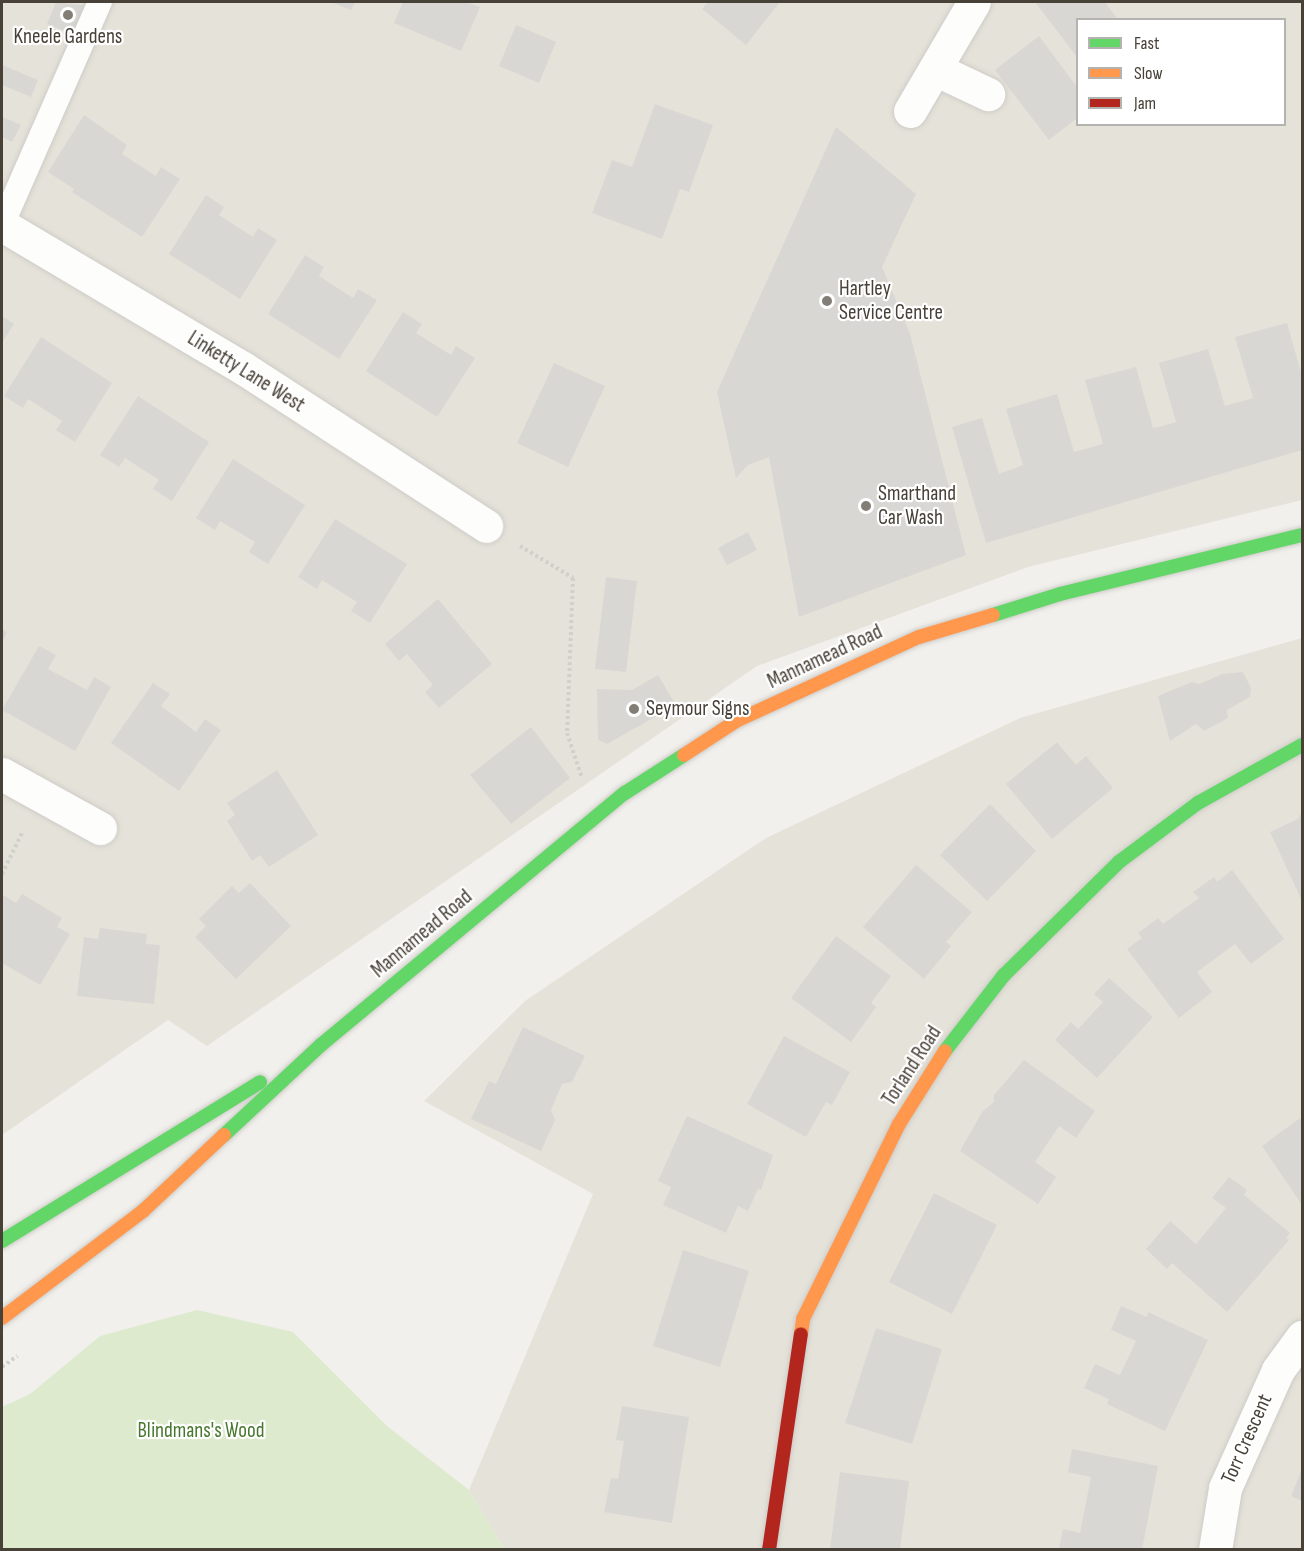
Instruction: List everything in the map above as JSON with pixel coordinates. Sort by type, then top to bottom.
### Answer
[{"type":"main road","name":"Mannamead Road","points":[[2,1318],[143,1211],[321,1045],[625,793],[736,721],[919,637],[1060,594],[1302,535]]},
{"type":"main road","name":"Torland Road","points":[[769,1550],[803,1319],[899,1124],[940,1057],[1004,975],[1119,862],[1198,804],[1302,745]]},
{"type":"main road","name":"Mannamead Road","points":[[2,1241],[321,1045]]},
{"type":"street","points":[[910,111],[974,2]]},
{"type":"street","points":[[935,69],[987,94]]},
{"type":"street","name":"Linketty Lane West","points":[[2,225],[243,368],[486,526]]},
{"type":"street","points":[[2,774],[100,828]]},
{"type":"street","name":"Torr Crescent","points":[[1215,1550],[1224,1488],[1278,1370],[1302,1336]]},
{"type":"lane","points":[[2,225],[100,2]]},
{"type":"path","points":[[486,526],[573,578],[567,733],[595,818]]},
{"type":"path","points":[[2,874],[41,795]]},
{"type":"shaded area","points":[[2,2],[1302,2],[1302,500],[1028,567],[757,666],[207,1046],[168,1020],[2,1135]]},
{"type":"shaded area","points":[[1302,638],[1302,1549],[504,1549],[469,1490],[593,1194],[424,1101],[525,1001],[766,838],[1020,718]]},
{"type":"green space","name":"Blindmans's Wood","points":[[197,1310],[293,1332],[387,1426],[469,1490],[504,1549],[2,1549],[2,1407],[30,1394],[100,1336]]},
{"type":"building","name":"Kneele Gardens","points":[[56,2],[88,6],[76,35],[47,24]]},
{"type":"building","points":[[331,2],[355,2],[351,10]]},
{"type":"building","points":[[403,2],[466,2],[480,7],[461,51],[394,23]]},
{"type":"building","points":[[708,2],[780,2],[746,45],[702,9]]},
{"type":"building","points":[[1035,2],[1105,2],[1117,18],[1076,18],[1076,56]]},
{"type":"building","points":[[516,25],[556,42],[539,83],[499,66]]},
{"type":"building","points":[[1039,36],[1076,86],[1076,119],[1049,140],[995,70]]},
{"type":"building","points":[[2,65],[38,80],[31,97],[2,85]]},
{"type":"building","points":[[655,104],[713,125],[689,192],[680,189],[662,239],[592,213],[612,160],[632,167]]},
{"type":"building","points":[[84,115],[127,145],[122,154],[156,176],[161,167],[180,179],[142,237],[72,192],[74,189],[48,172]]},
{"type":"building","points":[[2,117],[21,125],[12,142],[2,137]]},
{"type":"building","points":[[836,127],[916,194],[882,267],[910,334],[966,555],[799,617],[769,457],[748,465],[736,478],[717,392]]},
{"type":"building","points":[[206,195],[224,207],[219,215],[253,237],[258,228],[277,240],[240,299],[169,254]]},
{"type":"building","points":[[305,255],[324,267],[319,276],[353,298],[358,289],[377,300],[339,359],[268,314]]},
{"type":"building","points":[[403,312],[422,324],[416,333],[451,355],[456,346],[475,358],[437,417],[366,371]]},
{"type":"building","points":[[2,316],[14,324],[2,343]]},
{"type":"building","points":[[1287,323],[1302,376],[1302,450],[986,543],[952,427],[982,418],[999,474],[1023,465],[1006,409],[1057,394],[1074,452],[1103,444],[1085,380],[1136,367],[1153,428],[1176,422],[1159,363],[1208,349],[1225,406],[1253,398],[1235,337]]},
{"type":"building","points":[[41,337],[112,383],[75,442],[56,430],[62,421],[28,399],[23,408],[4,396]]},
{"type":"building","points":[[554,363],[605,386],[568,467],[517,443]]},
{"type":"building","points":[[138,396],[209,442],[172,501],[153,489],[159,480],[125,458],[119,467],[100,455]]},
{"type":"building","points":[[233,459],[305,505],[268,564],[249,552],[255,542],[220,521],[215,530],[196,518]]},
{"type":"building","points":[[335,519],[407,564],[370,623],[351,611],[357,602],[322,580],[317,589],[298,577]]},
{"type":"building","points":[[748,532],[757,550],[727,565],[718,548]]},
{"type":"building","points":[[606,577],[637,581],[626,672],[595,669]]},
{"type":"building","points":[[438,599],[492,664],[439,708],[425,692],[433,685],[407,654],[399,661],[385,644]]},
{"type":"building","points":[[2,629],[7,632],[2,643]]},
{"type":"building","points":[[39,646],[56,655],[48,669],[87,690],[94,677],[111,687],[75,751],[2,710]]},
{"type":"building","points":[[1243,672],[1251,688],[1250,697],[1227,710],[1228,718],[1204,731],[1196,724],[1170,741],[1158,696],[1192,682],[1200,684],[1222,674]]},
{"type":"building","name":"Seymour Signs","points":[[658,675],[676,705],[607,744],[598,740],[597,689],[632,690]]},
{"type":"building","points":[[153,683],[170,694],[161,706],[196,732],[205,719],[221,730],[179,791],[111,743]]},
{"type":"building","points":[[531,727],[570,778],[511,824],[470,775]]},
{"type":"building","points":[[1057,742],[1076,765],[1086,756],[1113,788],[1052,839],[1006,784]]},
{"type":"building","points":[[277,770],[318,835],[269,867],[260,855],[252,861],[227,821],[235,815],[227,803]]},
{"type":"building","points":[[990,804],[1036,851],[987,901],[940,855]]},
{"type":"building","points":[[1302,812],[1302,901],[1270,832],[1298,819]]},
{"type":"building","points":[[916,865],[972,912],[946,942],[951,946],[924,979],[863,927]]},
{"type":"building","points":[[1232,870],[1284,939],[1251,964],[1235,944],[1197,972],[1212,992],[1179,1018],[1127,949],[1142,938],[1138,933],[1158,918],[1163,924],[1199,898],[1193,892],[1214,877],[1217,882]]},
{"type":"building","points":[[250,883],[291,926],[236,979],[195,937],[206,926],[199,919],[232,886],[239,893]]},
{"type":"building","points":[[22,894],[62,918],[57,927],[70,934],[40,985],[2,963],[3,895],[16,903]]},
{"type":"building","points":[[100,928],[147,934],[146,944],[160,945],[154,1004],[77,996],[84,937],[98,939]]},
{"type":"building","points":[[836,936],[891,976],[871,1003],[876,1007],[851,1042],[791,998]]},
{"type":"building","points":[[1109,978],[1153,1017],[1097,1078],[1055,1040],[1071,1022],[1078,1029],[1103,1002],[1094,994]]},
{"type":"building","points":[[523,1027],[585,1056],[572,1082],[562,1084],[551,1110],[555,1120],[541,1151],[471,1119],[489,1081],[496,1084]]},
{"type":"building","points":[[784,1036],[850,1072],[832,1105],[826,1102],[806,1137],[747,1104]]},
{"type":"building","points":[[1024,1060],[1095,1111],[1076,1138],[1059,1126],[1035,1162],[1056,1177],[1038,1204],[960,1151],[982,1112],[994,1102],[994,1095]]},
{"type":"building","points":[[687,1116],[773,1155],[761,1190],[758,1189],[748,1211],[738,1206],[726,1233],[663,1205],[671,1187],[658,1181]]},
{"type":"building","points":[[1300,1118],[1302,1122],[1302,1205],[1262,1146]]},
{"type":"building","points":[[1229,1177],[1247,1190],[1244,1195],[1290,1233],[1286,1238],[1289,1240],[1227,1312],[1172,1263],[1167,1269],[1146,1249],[1170,1221],[1196,1244],[1226,1208],[1212,1198]]},
{"type":"building","points":[[934,1193],[997,1225],[952,1314],[889,1282]]},
{"type":"building","points":[[683,1250],[749,1271],[720,1367],[653,1346]]},
{"type":"building","points":[[1121,1306],[1147,1317],[1148,1312],[1208,1340],[1165,1431],[1107,1404],[1109,1399],[1084,1388],[1095,1364],[1120,1375],[1136,1341],[1111,1330]]},
{"type":"building","points":[[876,1328],[942,1349],[912,1444],[845,1423]]},
{"type":"building","points":[[622,1406],[689,1417],[672,1523],[604,1512],[611,1478],[618,1479],[624,1441],[616,1440]]},
{"type":"building","points":[[1072,1449],[1158,1466],[1142,1550],[1059,1548],[1063,1529],[1080,1533],[1091,1477],[1068,1472]]},
{"type":"building","points":[[1302,1469],[1302,1501],[1291,1496]]},
{"type":"building","points":[[840,1472],[909,1481],[900,1550],[830,1550]]},
{"type":"traffic: fast","points":[[993,615],[1060,594],[1302,535]]},
{"type":"traffic: fast","points":[[945,1051],[1004,975],[1119,862],[1198,803],[1302,745]]},
{"type":"traffic: fast","points":[[224,1135],[321,1045],[625,793],[684,755]]},
{"type":"traffic: fast","points":[[2,1241],[260,1082]]},
{"type":"traffic: slow","points":[[684,755],[736,721],[919,637],[993,615]]},
{"type":"traffic: slow","points":[[801,1334],[803,1319],[899,1124],[945,1051]]},
{"type":"traffic: slow","points":[[2,1318],[143,1211],[224,1135]]},
{"type":"traffic: jam","points":[[769,1550],[801,1334]]},
{"type":"place","name":"Kneele Gardens","points":[[68,15]]},
{"type":"place","name":"Hartley Service Centre","points":[[827,301]]},
{"type":"place","name":"Smarthand Car Wash","points":[[866,506]]},
{"type":"place","name":"Seymour Signs","points":[[634,709]]}]
